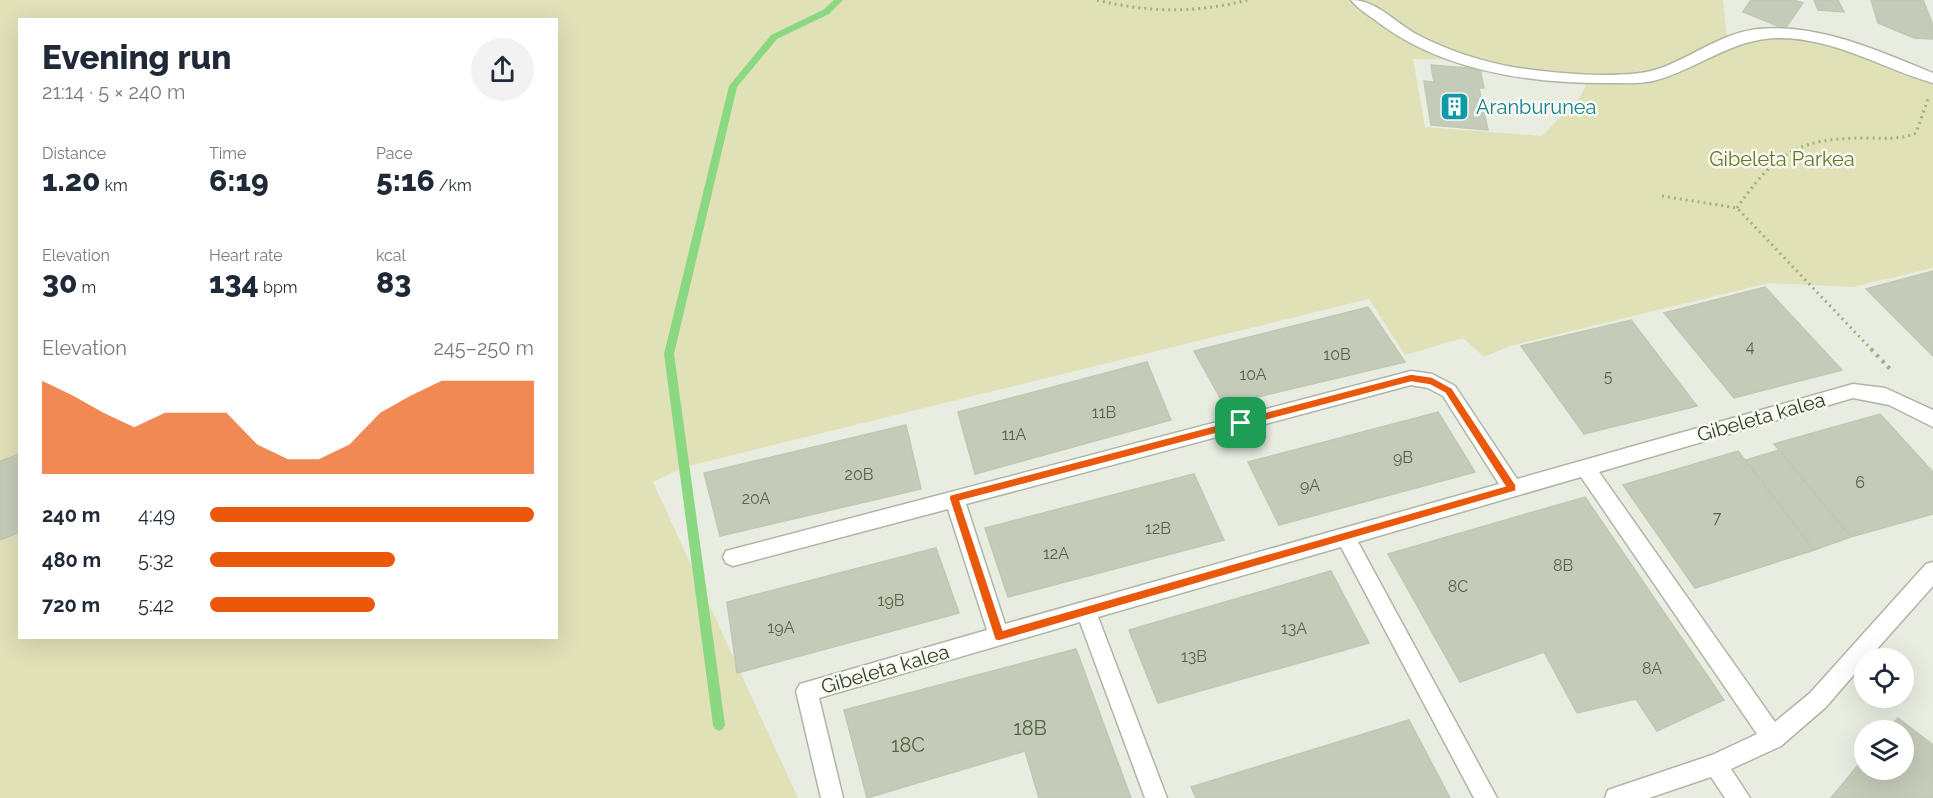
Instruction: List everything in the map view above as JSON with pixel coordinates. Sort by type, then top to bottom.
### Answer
[{"type":"street","points":[[1358,0],[1412,38],[1465,60],[1521,75],[1588,80],[1653,76],[1727,42],[1758,34],[1799,35],[1868,53],[1932,84]]},
{"type":"street","points":[[733,557],[1411,378],[1432,381],[1449,391],[1512,488]]},
{"type":"street","name":"Gibeleta kalea","points":[[832,798],[807,691],[1853,391],[1878,392],[1916,408],[1933,419]]},
{"type":"street","points":[[1585,467],[1773,738]]},
{"type":"street","points":[[954,498],[999,636]]},
{"type":"street","points":[[1345,536],[1486,798]]},
{"type":"street","points":[[1616,798],[1715,765],[1773,738],[1818,700],[1933,571]]},
{"type":"street","points":[[1086,611],[1156,798]]},
{"type":"street","points":[[1715,765],[1735,797]]},
{"type":"path","points":[[1097,0],[1177,13],[1216,9],[1248,0]]},
{"type":"path","points":[[1737,208],[1772,164],[1810,142],[1905,138],[1916,133],[1932,84]]},
{"type":"path","points":[[1662,196],[1737,208],[1896,376]]},
{"type":"green space","name":"Gibeleta Parkea","points":[[0,0],[1723,0],[1727,42],[1799,35],[1933,78],[1933,268],[1853,287],[1769,283],[1510,346],[1484,357],[1463,338],[1405,355],[1369,299],[684,467],[653,482],[798,798],[0,798]],"holes":[[[1413,59],[1465,60],[1588,81],[1580,97],[1542,136],[1425,127]]]},
{"type":"building","points":[[1751,0],[1794,0],[1803,3],[1785,29],[1743,12]]},
{"type":"building","points":[[1814,0],[1838,0],[1844,12],[1818,10]]},
{"type":"building","points":[[1871,0],[1923,0],[1933,25],[1933,39],[1914,38],[1878,23]]},
{"type":"building","name":"Aranburunea","points":[[1431,65],[1480,69],[1484,88],[1479,88],[1488,130],[1431,125],[1424,81],[1434,82]]},
{"type":"building","points":[[1933,271],[1933,356],[1866,289]]},
{"type":"building","points":[[1765,287],[1842,370],[1734,398],[1664,313]]},
{"type":"building","points":[[1368,307],[1405,362],[1224,405],[1194,351]]},
{"type":"building","points":[[1631,320],[1697,406],[1584,434],[1521,346]]},
{"type":"building","points":[[1147,362],[1171,420],[975,474],[958,412]]},
{"type":"building","points":[[1438,412],[1475,472],[1279,525],[1248,462]]},
{"type":"building","points":[[1880,414],[1933,472],[1933,514],[1851,537],[1774,444]]},
{"type":"building","points":[[906,425],[921,489],[720,536],[704,473]]},
{"type":"building","points":[[1779,450],[1851,537],[1814,550],[1746,460]]},
{"type":"building","points":[[1738,451],[1814,550],[1695,588],[1623,485]]},
{"type":"building","points":[[18,455],[18,533],[0,540],[0,461]]},
{"type":"building","points":[[1194,474],[1224,540],[1008,597],[985,528]]},
{"type":"building","points":[[1585,497],[1724,700],[1657,731],[1636,699],[1577,713],[1544,652],[1460,682],[1388,554]]},
{"type":"building","points":[[936,548],[959,613],[737,673],[727,602]]},
{"type":"building","points":[[1331,571],[1369,643],[1158,703],[1129,630]]},
{"type":"building","points":[[1076,649],[1131,798],[1039,798],[1025,751],[867,798],[844,710]]},
{"type":"building","points":[[1409,720],[1450,798],[1196,798],[1191,787]]},
{"type":"building","points":[[1914,730],[1933,745],[1933,798],[1831,798],[1854,770],[1854,780],[1914,780]]},
{"type":"waterway","points":[[719,725],[669,354],[733,86],[774,37],[826,12],[839,0]]},
{"type":"place","name":"Aranburunea","points":[[1455,107]]},
{"type":"route","points":[[1411,378],[1432,381],[1449,391],[1512,488],[999,636],[954,498],[1241,423],[1411,378]]}]
